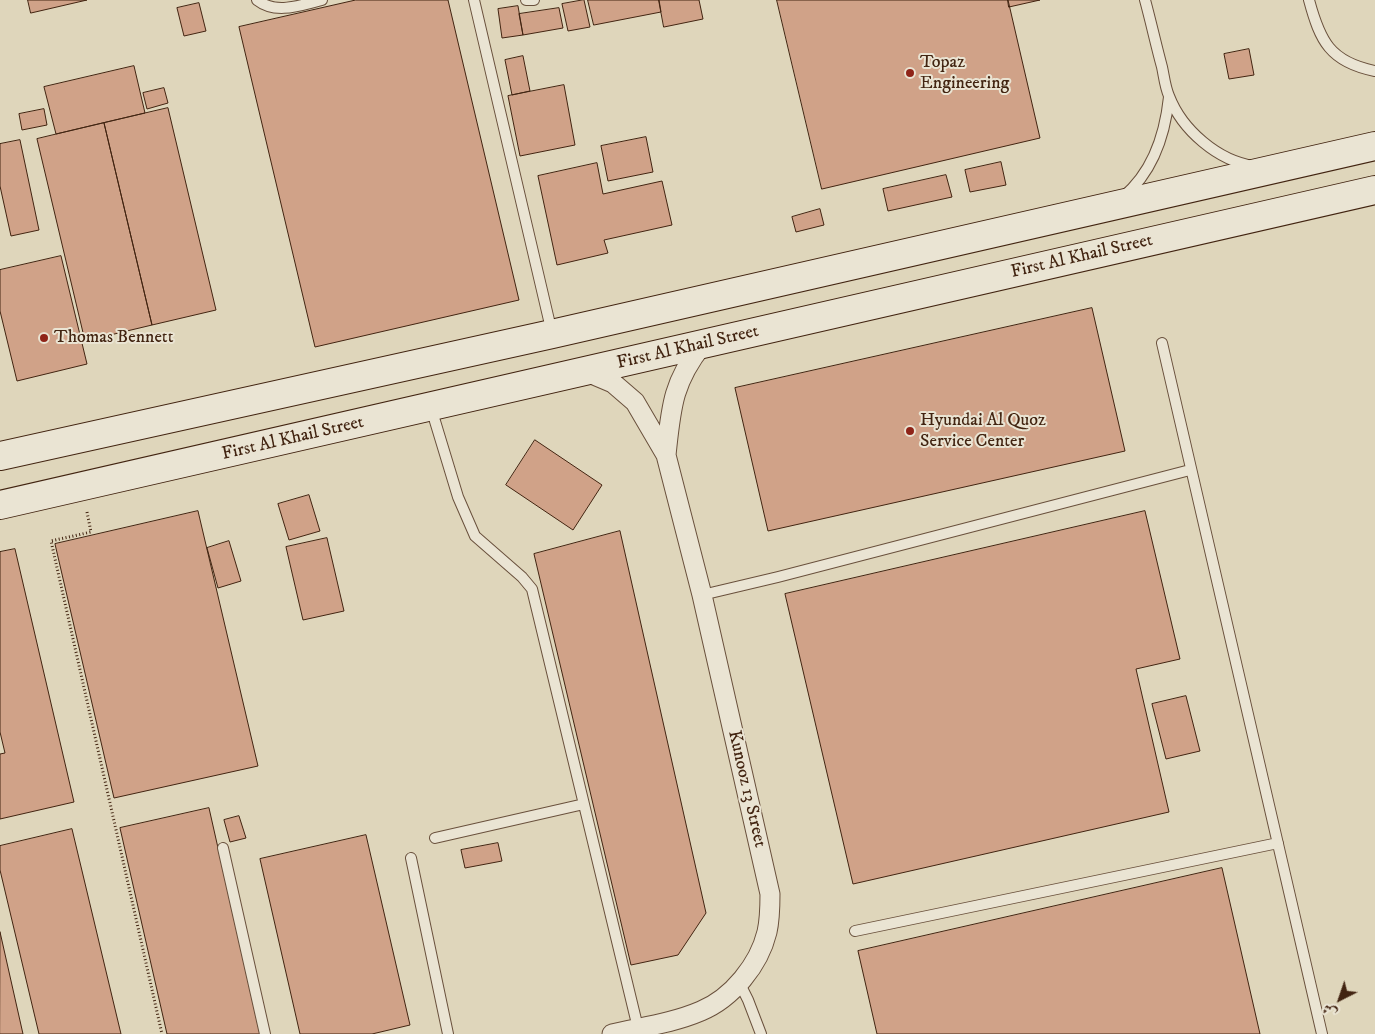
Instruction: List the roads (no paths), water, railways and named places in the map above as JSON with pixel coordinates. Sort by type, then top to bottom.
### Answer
[{"type":"main road","points":[[5,452],[552,334],[1375,146]]},
{"type":"main road","name":"First Al Khail Street","points":[[0,505],[431,408],[1375,190]]},
{"type":"street","name":"Kunooz 13 Street","points":[[666,455],[670,416],[677,385],[702,345]]},
{"type":"street","name":"Kunooz 13 Street","points":[[587,372],[613,383],[635,402],[666,455],[702,595],[770,894],[767,932],[761,950],[752,967],[723,999],[702,1011],[650,1029],[612,1034]]},
{"type":"lane","points":[[257,0],[268,7],[277,8],[286,8],[322,0]]},
{"type":"lane","points":[[474,0],[552,334]]},
{"type":"lane","points":[[526,0],[534,0]]},
{"type":"lane","points":[[1145,0],[1169,96],[1179,116],[1210,148],[1250,166],[1272,169]]},
{"type":"lane","points":[[1310,0],[1322,38],[1337,55],[1357,67],[1375,71]]},
{"type":"lane","points":[[1113,205],[1129,191],[1154,157],[1162,138],[1169,96]]},
{"type":"lane","points":[[1162,343],[1322,1034]]},
{"type":"lane","points":[[431,408],[458,497],[475,536],[522,577],[532,590],[584,804],[650,1029]]},
{"type":"lane","points":[[702,595],[1190,470]]},
{"type":"lane","points":[[434,838],[584,804]]},
{"type":"lane","points":[[855,931],[1278,843]]},
{"type":"lane","points":[[224,848],[265,1034]]},
{"type":"lane","points":[[411,858],[448,1034]]},
{"type":"lane","points":[[739,982],[761,1034]]},
{"type":"place","name":"Topaz Engineering","points":[[910,73]]},
{"type":"place","name":"Thomas Bennett","points":[[44,338]]},
{"type":"place","name":"Hyundai Al Quoz Service Center","points":[[910,431]]}]
